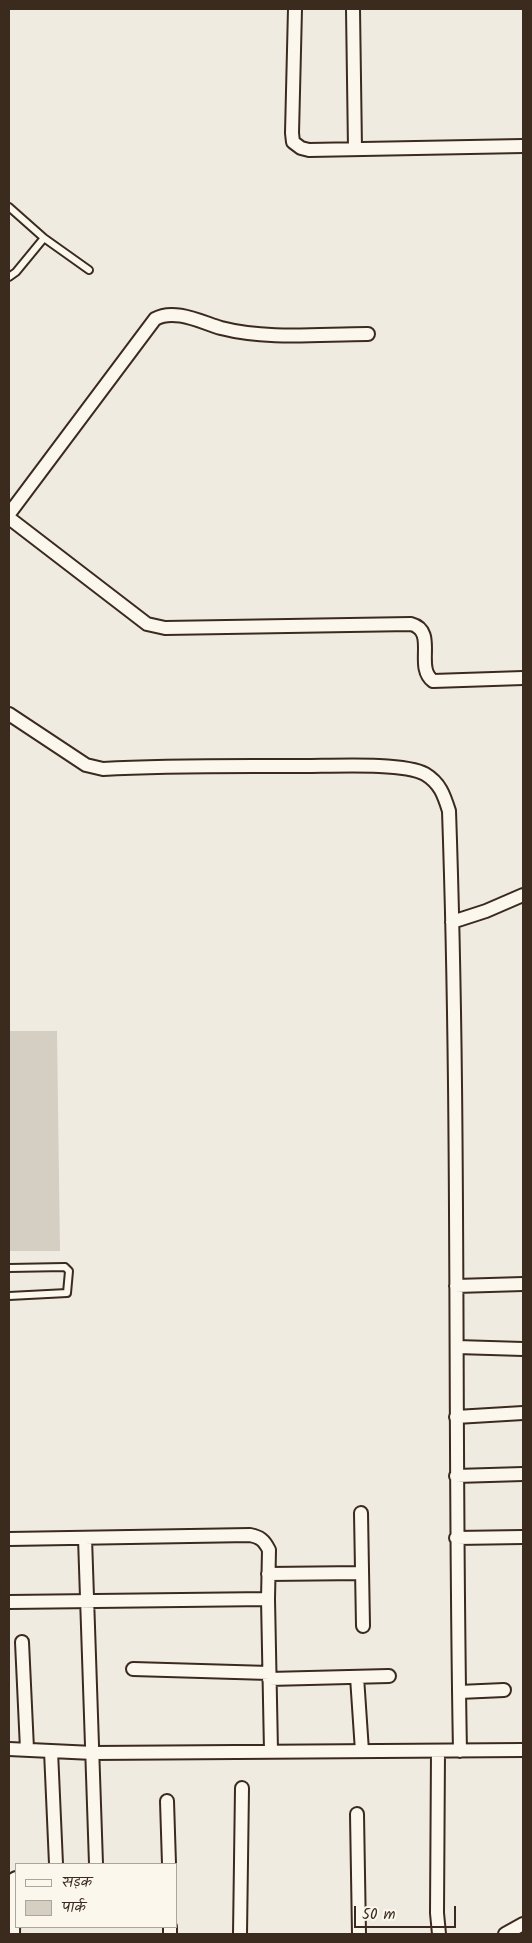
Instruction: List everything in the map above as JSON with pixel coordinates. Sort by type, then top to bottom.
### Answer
[{"type":"street","points":[[295,9],[293,142],[301,148],[309,150],[523,146]]},
{"type":"street","points":[[353,9],[355,149]]},
{"type":"street","points":[[9,514],[155,319],[164,314],[253,334],[368,334]]},
{"type":"street","points":[[9,518],[147,624],[154,627],[411,624],[418,626],[422,630],[425,670],[427,676],[433,681],[523,678]]},
{"type":"street","points":[[9,714],[86,765],[103,768],[396,767],[424,773],[439,785],[449,811],[455,1046],[456,1538],[460,1751]]},
{"type":"street","points":[[452,922],[486,911],[523,895]]},
{"type":"street","points":[[456,1286],[523,1284]]},
{"type":"street","points":[[457,1347],[523,1349]]},
{"type":"street","points":[[456,1417],[523,1413]]},
{"type":"street","points":[[456,1476],[523,1474]]},
{"type":"street","points":[[361,1513],[363,1626]]},
{"type":"street","points":[[9,1539],[250,1535],[259,1537],[265,1542],[269,1550],[271,1751]]},
{"type":"street","points":[[85,1538],[96,1863]]},
{"type":"street","points":[[456,1538],[523,1538]]},
{"type":"street","points":[[268,1574],[362,1573]]},
{"type":"street","points":[[9,1602],[268,1600]]},
{"type":"street","points":[[22,1642],[26,1749]]},
{"type":"street","points":[[133,1670],[269,1676],[389,1676]]},
{"type":"street","points":[[357,1677],[362,1751]]},
{"type":"street","points":[[459,1692],[504,1690]]},
{"type":"street","points":[[9,1749],[92,1753],[523,1750]]},
{"type":"street","points":[[51,1751],[56,1863]]},
{"type":"street","points":[[438,1751],[437,1914],[439,1934]]},
{"type":"street","points":[[240,1934],[242,1788]]},
{"type":"street","points":[[167,1801],[169,1863]]},
{"type":"street","points":[[357,1814],[359,1934]]},
{"type":"street","points":[[13,1934],[12,1890],[15,1878]]},
{"type":"street","points":[[505,1934],[523,1924]]},
{"type":"lane","points":[[9,207],[44,238],[89,270]]},
{"type":"lane","points":[[9,277],[16,272],[44,238]]},
{"type":"lane","points":[[9,1268],[65,1267],[69,1271],[68,1293],[9,1296]]},
{"type":"green space","points":[[9,1031],[57,1031],[60,1251],[9,1251]]}]
